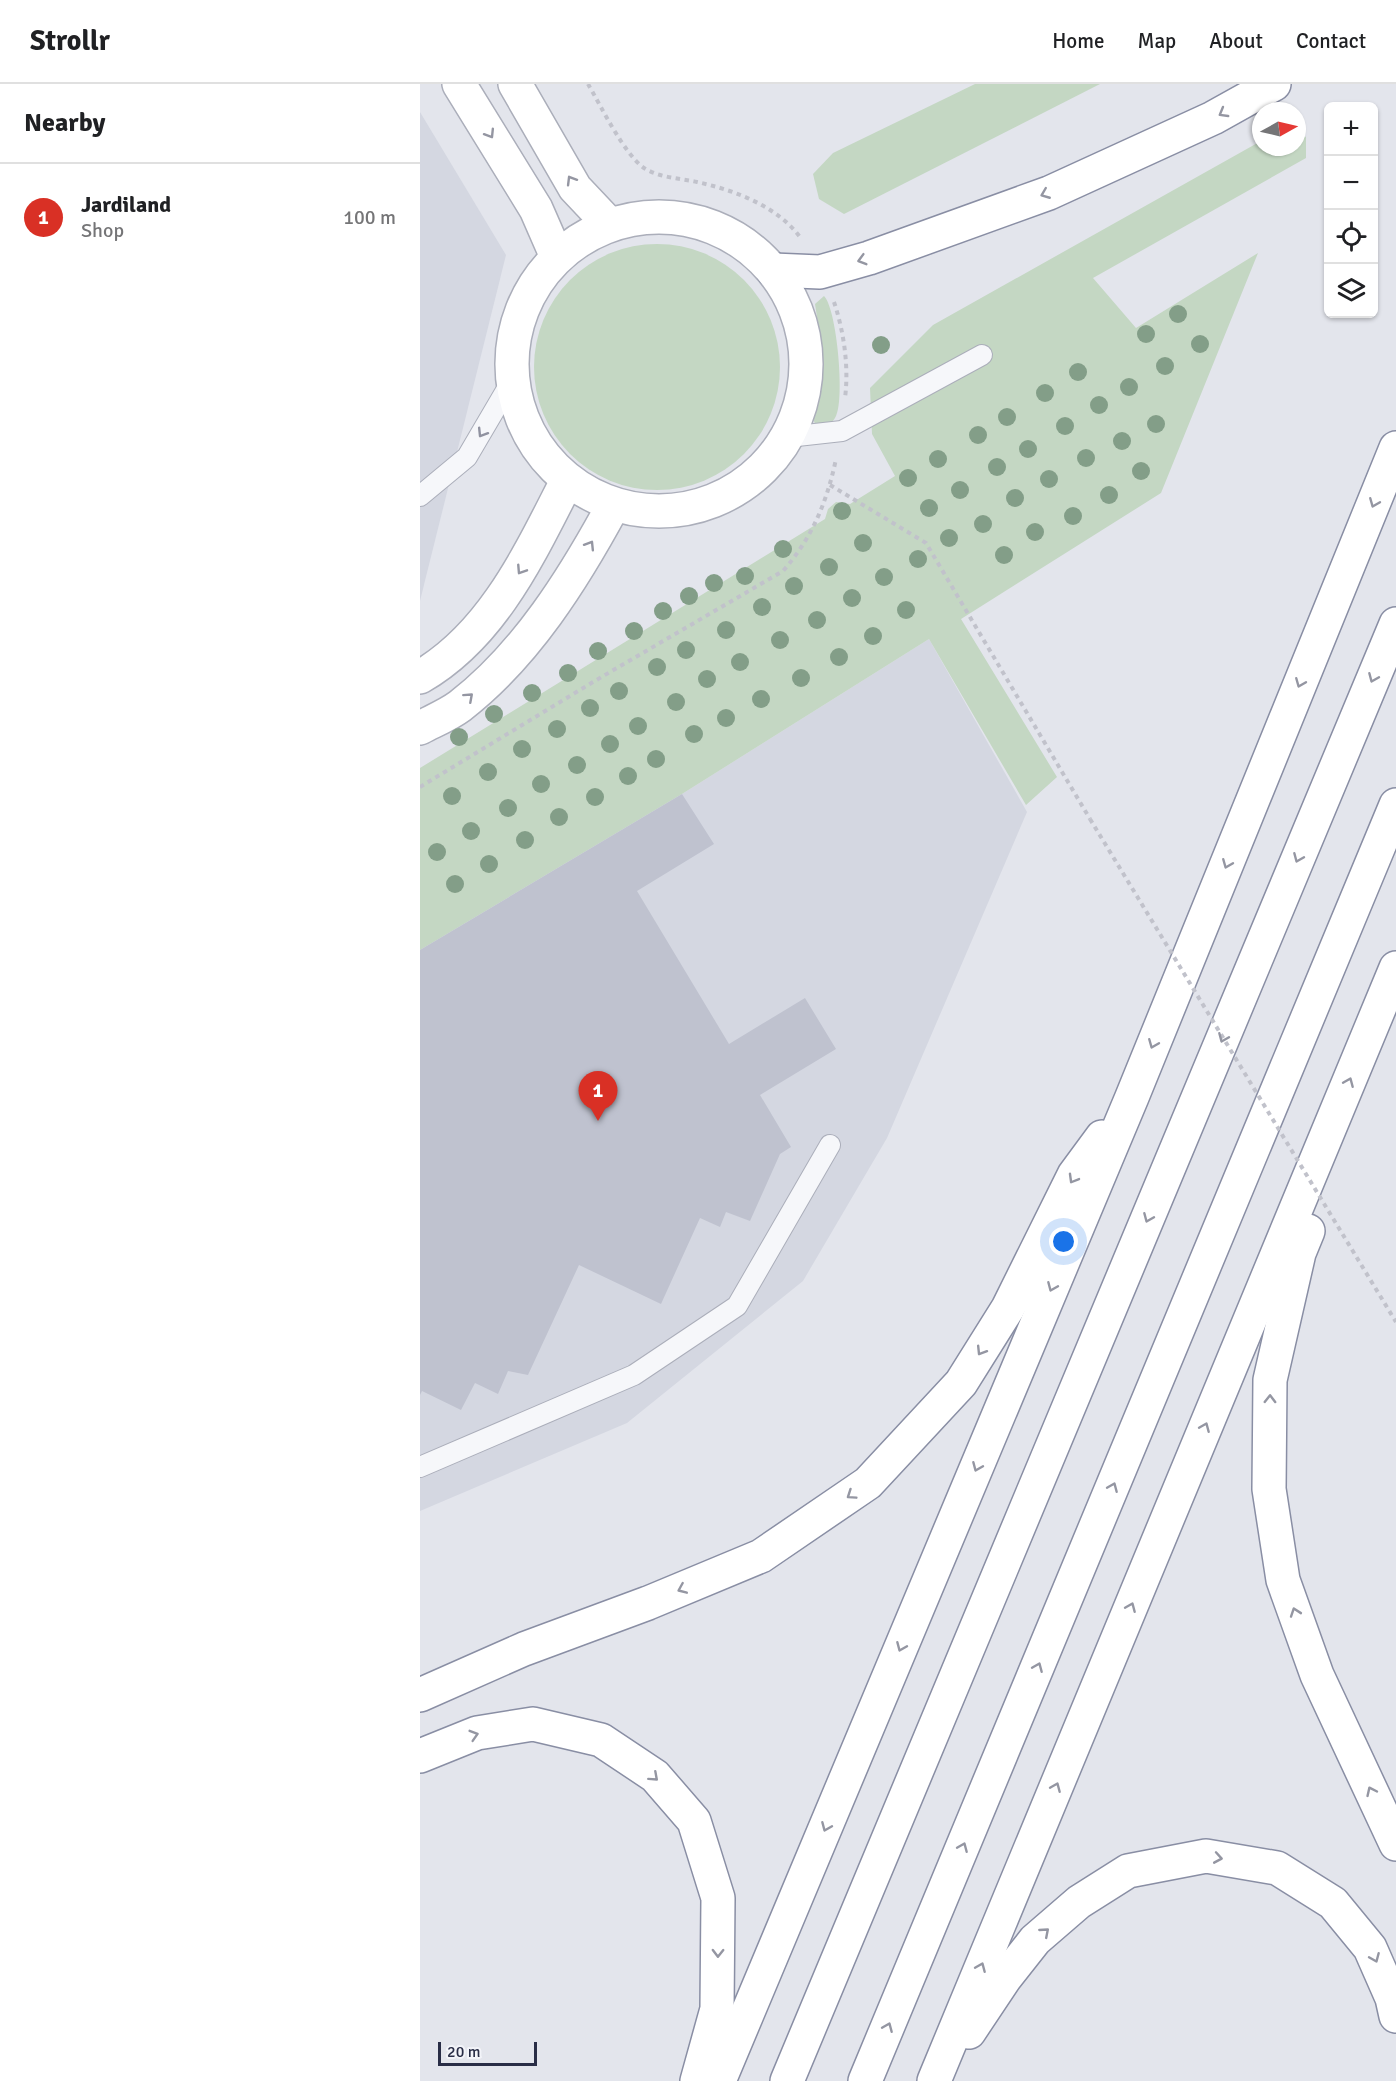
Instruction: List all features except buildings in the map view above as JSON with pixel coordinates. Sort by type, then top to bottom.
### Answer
[{"type":"main road","points":[[459,84],[536,209],[557,257]]},
{"type":"main road","points":[[515,84],[575,188],[609,224]]},
{"type":"main road","points":[[773,270],[820,272],[869,258],[1049,193],[1213,118],[1274,84]]},
{"type":"main road","points":[[653,216],[698,221],[739,240],[773,270],[796,308],[806,351],[804,396],[788,437],[756,477],[713,503],[663,513],[613,506],[567,481],[530,437],[511,382],[513,336],[529,293],[557,257],[609,224],[653,216]]},
{"type":"main road","points":[[719,2081],[1132,1098],[1396,448]]},
{"type":"main road","points":[[420,677],[464,644],[489,615],[524,565],[567,481]]},
{"type":"main road","points":[[420,728],[459,706],[512,659],[550,608],[613,506]]},
{"type":"main road","points":[[787,2081],[1396,624]]},
{"type":"main road","points":[[866,2081],[1396,805]]},
{"type":"main road","points":[[934,2080],[1396,968]]},
{"type":"main road","points":[[420,1695],[524,1649],[648,1603],[761,1556],[868,1483],[961,1383],[1008,1308],[1074,1175],[1132,1098]]},
{"type":"main road","points":[[1326,1136],[1319,1203],[1299,1253],[1270,1380],[1269,1489],[1283,1580],[1317,1674],[1396,1844]]},
{"type":"main road","points":[[420,1756],[477,1733],[533,1724],[601,1740],[655,1776],[694,1821],[718,1898],[717,2010],[697,2081]]},
{"type":"main road","points":[[934,2080],[1005,1978],[1035,1940],[1078,1902],[1128,1871],[1206,1856],[1277,1868],[1333,1903],[1370,1948],[1392,1998],[1396,2016]]},
{"type":"lane","points":[[788,437],[842,431],[982,355]]},
{"type":"lane","points":[[420,496],[467,457],[511,382]]},
{"type":"lane","points":[[420,1467],[634,1376],[737,1306],[830,1145]]},
{"type":"path","points":[[588,84],[631,155]]},
{"type":"path","points":[[420,787],[783,571],[800,551],[812,530],[830,485],[926,543],[1090,819],[1396,1322]]},
{"type":"shaded area","points":[[420,112],[506,255],[420,601]]},
{"type":"shaded area","points":[[929,639],[1027,812],[887,1138],[803,1281],[627,1423],[420,1511],[420,950],[682,794]]},
{"type":"green space","points":[[975,84],[1100,84],[844,214],[819,199],[813,174],[833,153]]},
{"type":"green space","points":[[1252,146],[1252,156],[1306,156],[1093,278],[1136,328],[1258,253],[1161,493],[961,619],[1057,777],[1026,805],[929,639],[682,794],[420,950],[420,768],[825,519],[828,509],[836,502],[850,504],[895,476],[872,434],[870,388],[933,325]]},
{"type":"green space","points":[[657,244],[681,247],[704,254],[725,265],[744,280],[759,299],[770,320],[777,343],[780,367],[777,391],[770,414],[759,435],[744,454],[725,469],[704,480],[681,487],[657,490],[633,487],[610,480],[589,469],[570,454],[555,435],[544,414],[537,391],[534,367],[537,343],[544,320],[555,299],[570,280],[589,265],[610,254],[633,247]]},
{"type":"green space","points":[[824,296],[829,304],[836,335],[840,392],[839,406],[834,419],[828,424],[816,426],[813,419],[821,390],[823,362],[815,304]]},
{"type":"place","name":"Jardiland","points":[[598,1121]]}]
